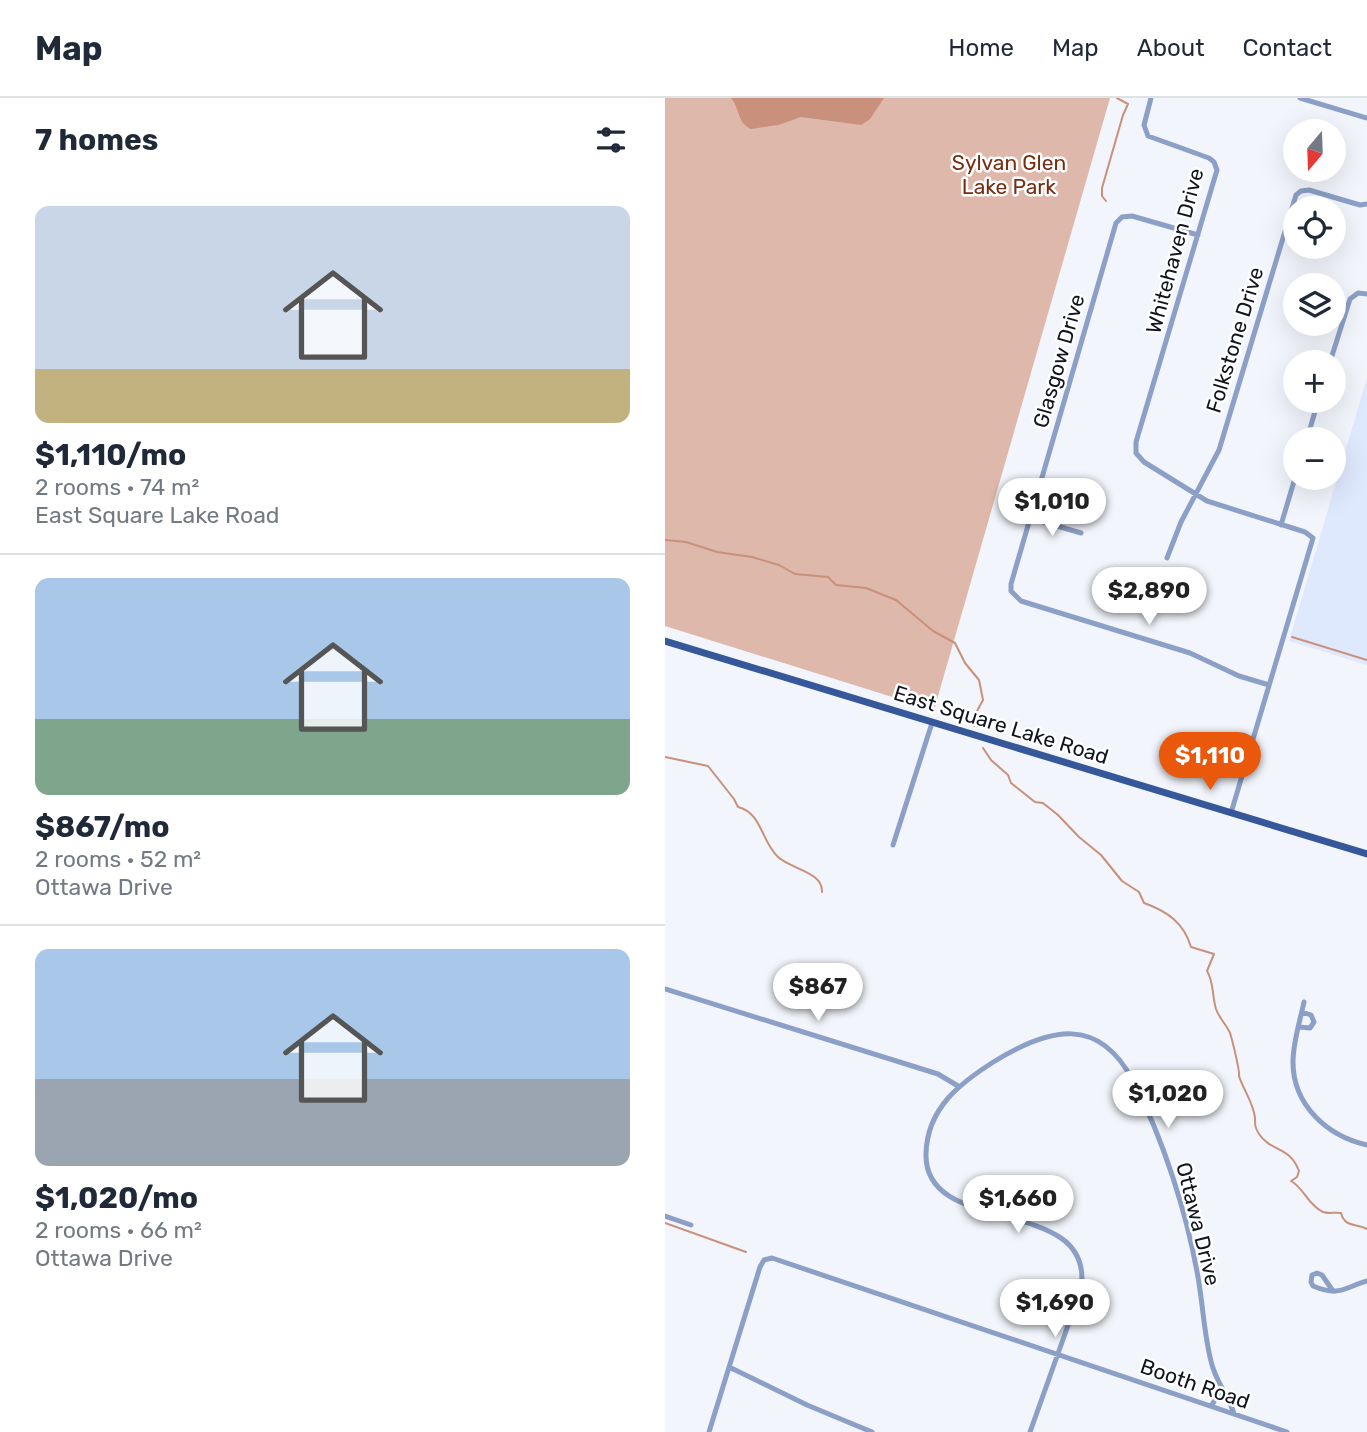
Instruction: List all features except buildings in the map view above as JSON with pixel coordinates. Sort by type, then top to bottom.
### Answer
[{"type":"main road","name":"East Square Lake Road","points":[[665,641],[1367,854]]},
{"type":"street","name":"Whitehaven Drive","points":[[1151,98],[1144,125],[1148,136],[1209,158],[1216,165],[1215,179],[1136,442],[1138,457],[1196,494]]},
{"type":"street","points":[[1300,98],[1367,118]]},
{"type":"street","name":"Folkstone Drive","points":[[1167,558],[1181,522],[1219,450],[1296,195],[1309,190],[1360,205],[1367,204]]},
{"type":"street","name":"Glasgow Drive","points":[[1198,235],[1132,216],[1122,217],[1116,223],[1011,584],[1012,593],[1021,601],[1190,653],[1239,676],[1269,685]]},
{"type":"street","points":[[1334,350],[1350,299],[1358,293],[1367,294]]},
{"type":"street","points":[[1281,525],[1291,490]]},
{"type":"street","points":[[1196,494],[1214,504],[1312,536],[1231,813]]},
{"type":"street","points":[[1030,518],[1081,533]]},
{"type":"street","points":[[893,845],[932,723]]},
{"type":"street","points":[[665,989],[938,1074],[958,1086],[942,1105],[926,1148],[927,1165],[933,1181],[948,1195],[963,1203],[1052,1233],[1074,1250],[1081,1267],[1081,1283],[1072,1316],[1030,1432]]},
{"type":"street","points":[[1304,1002],[1294,1053],[1297,1088],[1314,1116],[1328,1128],[1367,1145]]},
{"type":"street","points":[[1299,1027],[1310,1028],[1314,1022],[1311,1015],[1302,1012]]},
{"type":"street","name":"Ottawa Drive","points":[[958,1086],[1020,1046],[1053,1034],[1070,1033],[1092,1038],[1120,1058],[1139,1092],[1176,1188],[1195,1260],[1210,1359],[1234,1414]]},
{"type":"street","points":[[665,1216],[691,1225]]},
{"type":"street","name":"Booth Road","points":[[729,1367],[763,1262],[775,1259],[1287,1432]]},
{"type":"street","points":[[1333,1291],[1344,1291],[1367,1281]]},
{"type":"street","points":[[709,1432],[729,1367],[816,1409],[872,1432]]},
{"type":"street","points":[[1211,1406],[1223,1393]]},
{"type":"shaded area","points":[[731,98],[884,98],[870,119],[861,125],[801,117],[778,125],[751,129],[743,123]]},
{"type":"shaded area","points":[[1367,378],[1367,665],[1289,641],[1334,490],[1346,490],[1346,449]]},
{"type":"green space","name":"Sylvan Glen Lake Park","points":[[665,98],[1110,98],[934,710],[665,626]]},
{"type":"waterway","points":[[1106,201],[1102,196],[1102,188],[1128,104],[1117,98]]},
{"type":"waterway","points":[[665,540],[752,557],[779,565],[795,574],[828,577],[836,585],[866,588],[896,600],[933,631],[955,643],[965,663],[979,680],[983,700],[976,713],[974,726]]},
{"type":"waterway","points":[[1292,637],[1367,660]]},
{"type":"waterway","points":[[983,748],[991,760],[1008,775],[1011,783],[1035,802],[1043,803],[1058,815],[1101,855],[1122,881],[1139,892],[1144,903],[1173,919],[1184,931],[1191,947],[1214,954],[1207,971],[1216,1009],[1230,1033],[1239,1076],[1253,1107],[1258,1132],[1269,1144],[1291,1157],[1299,1171],[1297,1177],[1291,1181],[1313,1205],[1323,1212],[1341,1213],[1348,1223],[1367,1229]]},
{"type":"waterway","points":[[665,757],[708,766],[738,807],[746,810],[757,821],[772,851],[784,861],[812,875],[821,885],[822,892]]},
{"type":"waterway","points":[[665,1223],[746,1252]]}]
